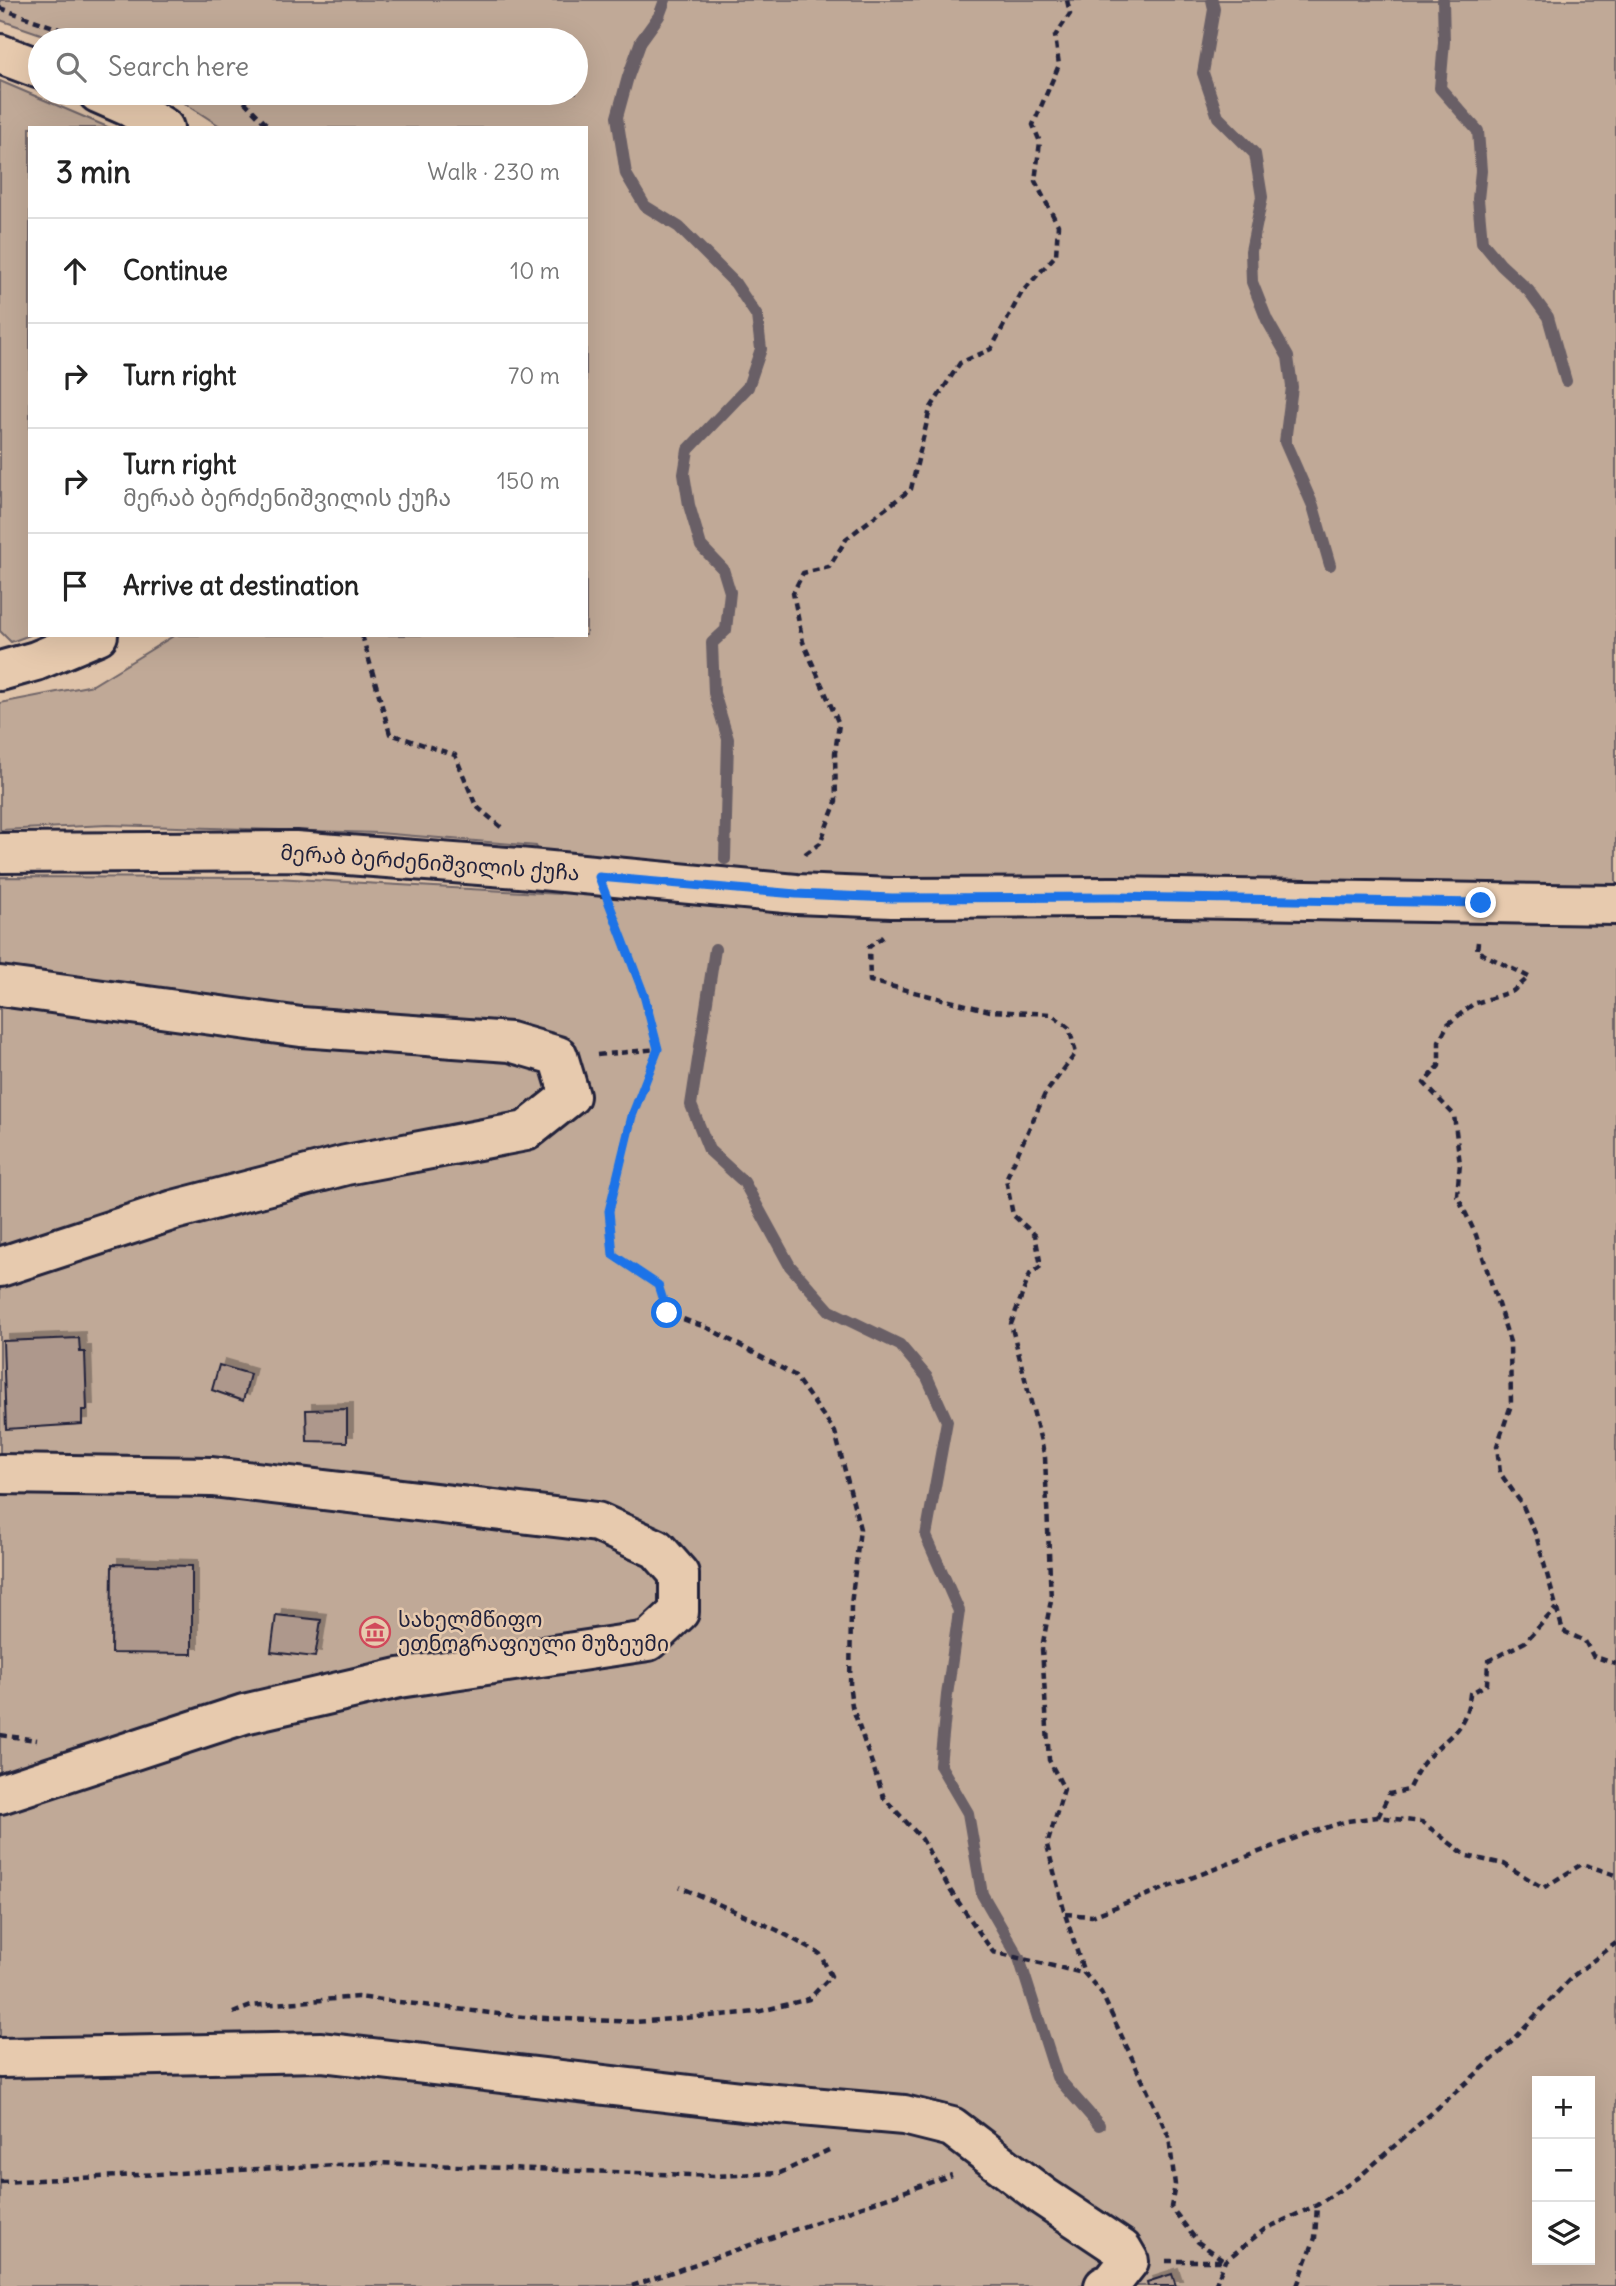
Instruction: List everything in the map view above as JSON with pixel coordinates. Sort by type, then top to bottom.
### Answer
[{"type":"street","points":[[0,54],[28,64]]},
{"type":"street","points":[[125,105],[161,126]]},
{"type":"street","points":[[0,671],[36,662],[93,637]]},
{"type":"street","name":"მერაბ ბერძენიშვილის ქუჩა","points":[[0,853],[295,851],[519,867],[599,877],[796,894],[892,898],[1115,897],[1616,905]]},
{"type":"street","points":[[0,986],[301,1027],[510,1042],[558,1056],[570,1096],[526,1131],[346,1166],[174,1210],[0,1267]]},
{"type":"street","points":[[0,1474],[212,1477],[597,1521],[657,1549],[679,1574],[679,1612],[648,1641],[399,1678],[244,1714],[0,1794]]},
{"type":"street","points":[[0,2058],[321,2052],[729,2100],[904,2115],[952,2127],[1044,2197],[1122,2249],[1116,2274]]},
{"type":"path","points":[[796,894],[798,860],[820,843],[836,802],[835,752],[839,724],[803,642],[793,593],[803,573],[829,567],[847,538],[911,489],[930,409],[960,363],[991,349],[1022,292],[1056,255],[1058,225],[1035,181],[1040,142],[1033,125],[1059,65],[1055,36],[1070,14],[1068,0]]},
{"type":"path","points":[[0,8],[56,28]]},
{"type":"path","points":[[248,105],[268,126]]},
{"type":"path","points":[[363,637],[390,734],[455,755],[476,806],[507,831],[519,867]]},
{"type":"path","points":[[599,877],[644,995],[658,1049],[632,1116],[609,1211],[613,1255],[658,1285],[667,1313],[710,1329],[794,1375],[835,1432],[860,1529],[851,1605],[852,1706],[884,1798],[922,1839],[950,1890],[993,1952],[1084,1973]]},
{"type":"path","points":[[892,898],[895,928],[869,947],[870,981],[990,1011],[1051,1014],[1069,1028],[1076,1053],[1045,1094],[1006,1179],[1013,1215],[1035,1235],[1041,1266],[1030,1274],[1011,1324],[1045,1457],[1051,1600],[1042,1648],[1049,1760],[1065,1789],[1047,1845],[1084,1973],[1101,1992],[1169,2137],[1175,2185],[1171,2207],[1198,2242],[1225,2261]]},
{"type":"path","points":[[1481,903],[1477,951],[1529,977],[1513,991],[1473,1004],[1448,1024],[1439,1041],[1439,1066],[1424,1083],[1454,1115],[1460,1164],[1457,1195],[1476,1235],[1510,1342],[1511,1405],[1497,1446],[1500,1473],[1522,1504],[1536,1535],[1563,1630],[1585,1641],[1593,1656],[1616,1664]]},
{"type":"path","points":[[558,1056],[620,1055],[658,1049]]},
{"type":"path","points":[[1378,1818],[1389,1794],[1408,1790],[1424,1761],[1450,1738],[1468,1710],[1470,1694],[1487,1684],[1488,1661],[1525,1642],[1556,1608]]},
{"type":"path","points":[[1065,1914],[1093,1916],[1306,1834],[1347,1821],[1378,1818],[1422,1822],[1467,1856],[1504,1864],[1543,1888],[1581,1864],[1616,1875]]},
{"type":"path","points":[[225,2016],[251,2006],[358,1997],[523,2017],[636,2022],[757,2012],[809,1998],[831,1976],[820,1954],[777,1930],[680,1887]]},
{"type":"path","points":[[1215,2286],[1225,2261],[1265,2229],[1317,2205],[1359,2178],[1501,2052],[1573,1976],[1616,1943]]},
{"type":"path","points":[[0,2182],[376,2163],[714,2176],[780,2173],[842,2144]]},
{"type":"path","points":[[632,2286],[993,2160]]},
{"type":"path","points":[[1297,2286],[1315,2238],[1317,2205]]},
{"type":"path","points":[[1116,2274],[1225,2261]]},
{"type":"shaded area","points":[[0,0],[1616,0],[1616,2286],[0,2286],[0,877],[276,878],[559,894],[536,846],[379,833],[108,825],[0,830],[0,703],[93,685],[172,637],[588,637],[588,126],[220,126],[188,105],[588,105],[588,28],[28,28],[0,20]]},
{"type":"shaded area","points":[[0,81],[28,93],[28,105],[56,105],[105,126],[28,126],[28,636],[11,642],[0,631]]},
{"type":"building","points":[[79,1338],[80,1352],[85,1352],[87,1410],[82,1410],[82,1424],[6,1429],[3,1341]]},
{"type":"building","points":[[219,1365],[250,1374],[243,1401],[212,1390]]},
{"type":"building","points":[[347,1409],[347,1442],[307,1441],[306,1410]]},
{"type":"building","points":[[112,1564],[192,1566],[192,1654],[111,1653]]},
{"type":"building","points":[[276,1615],[321,1620],[315,1657],[271,1652]]},
{"type":"building","points":[[1172,2274],[1176,2286],[1148,2286],[1147,2282]]},
{"type":"waterway","points":[[665,0],[659,16],[641,41],[617,117],[626,174],[645,206],[679,227],[735,283],[757,316],[761,349],[748,387],[688,450],[684,474],[689,505],[701,546],[723,569],[730,592],[726,630],[712,643],[714,693],[728,739],[725,859]]},
{"type":"waterway","points":[[1212,0],[1214,9],[1203,73],[1218,117],[1255,154],[1262,197],[1251,251],[1252,282],[1267,320],[1288,357],[1292,387],[1285,442],[1313,506],[1330,565]]},
{"type":"waterway","points":[[1443,0],[1444,42],[1440,88],[1478,131],[1481,171],[1478,199],[1482,242],[1501,265],[1529,291],[1548,317],[1566,381]]},
{"type":"waterway","points":[[715,949],[691,1105],[709,1150],[744,1182],[790,1266],[830,1311],[900,1345],[927,1377],[947,1421],[926,1536],[959,1611],[940,1765],[968,1813],[982,1894],[1019,1958],[1057,2077],[1099,2125]]},
{"type":"place","name":"სახელმწიფო ეთნოგრაფიული მუზეუმი","points":[[375,1632]]},
{"type":"route","points":[[667,1313],[658,1285],[613,1255],[609,1211],[632,1116],[658,1049],[644,995],[599,877],[796,894],[892,898],[1115,897],[1481,903]]}]
